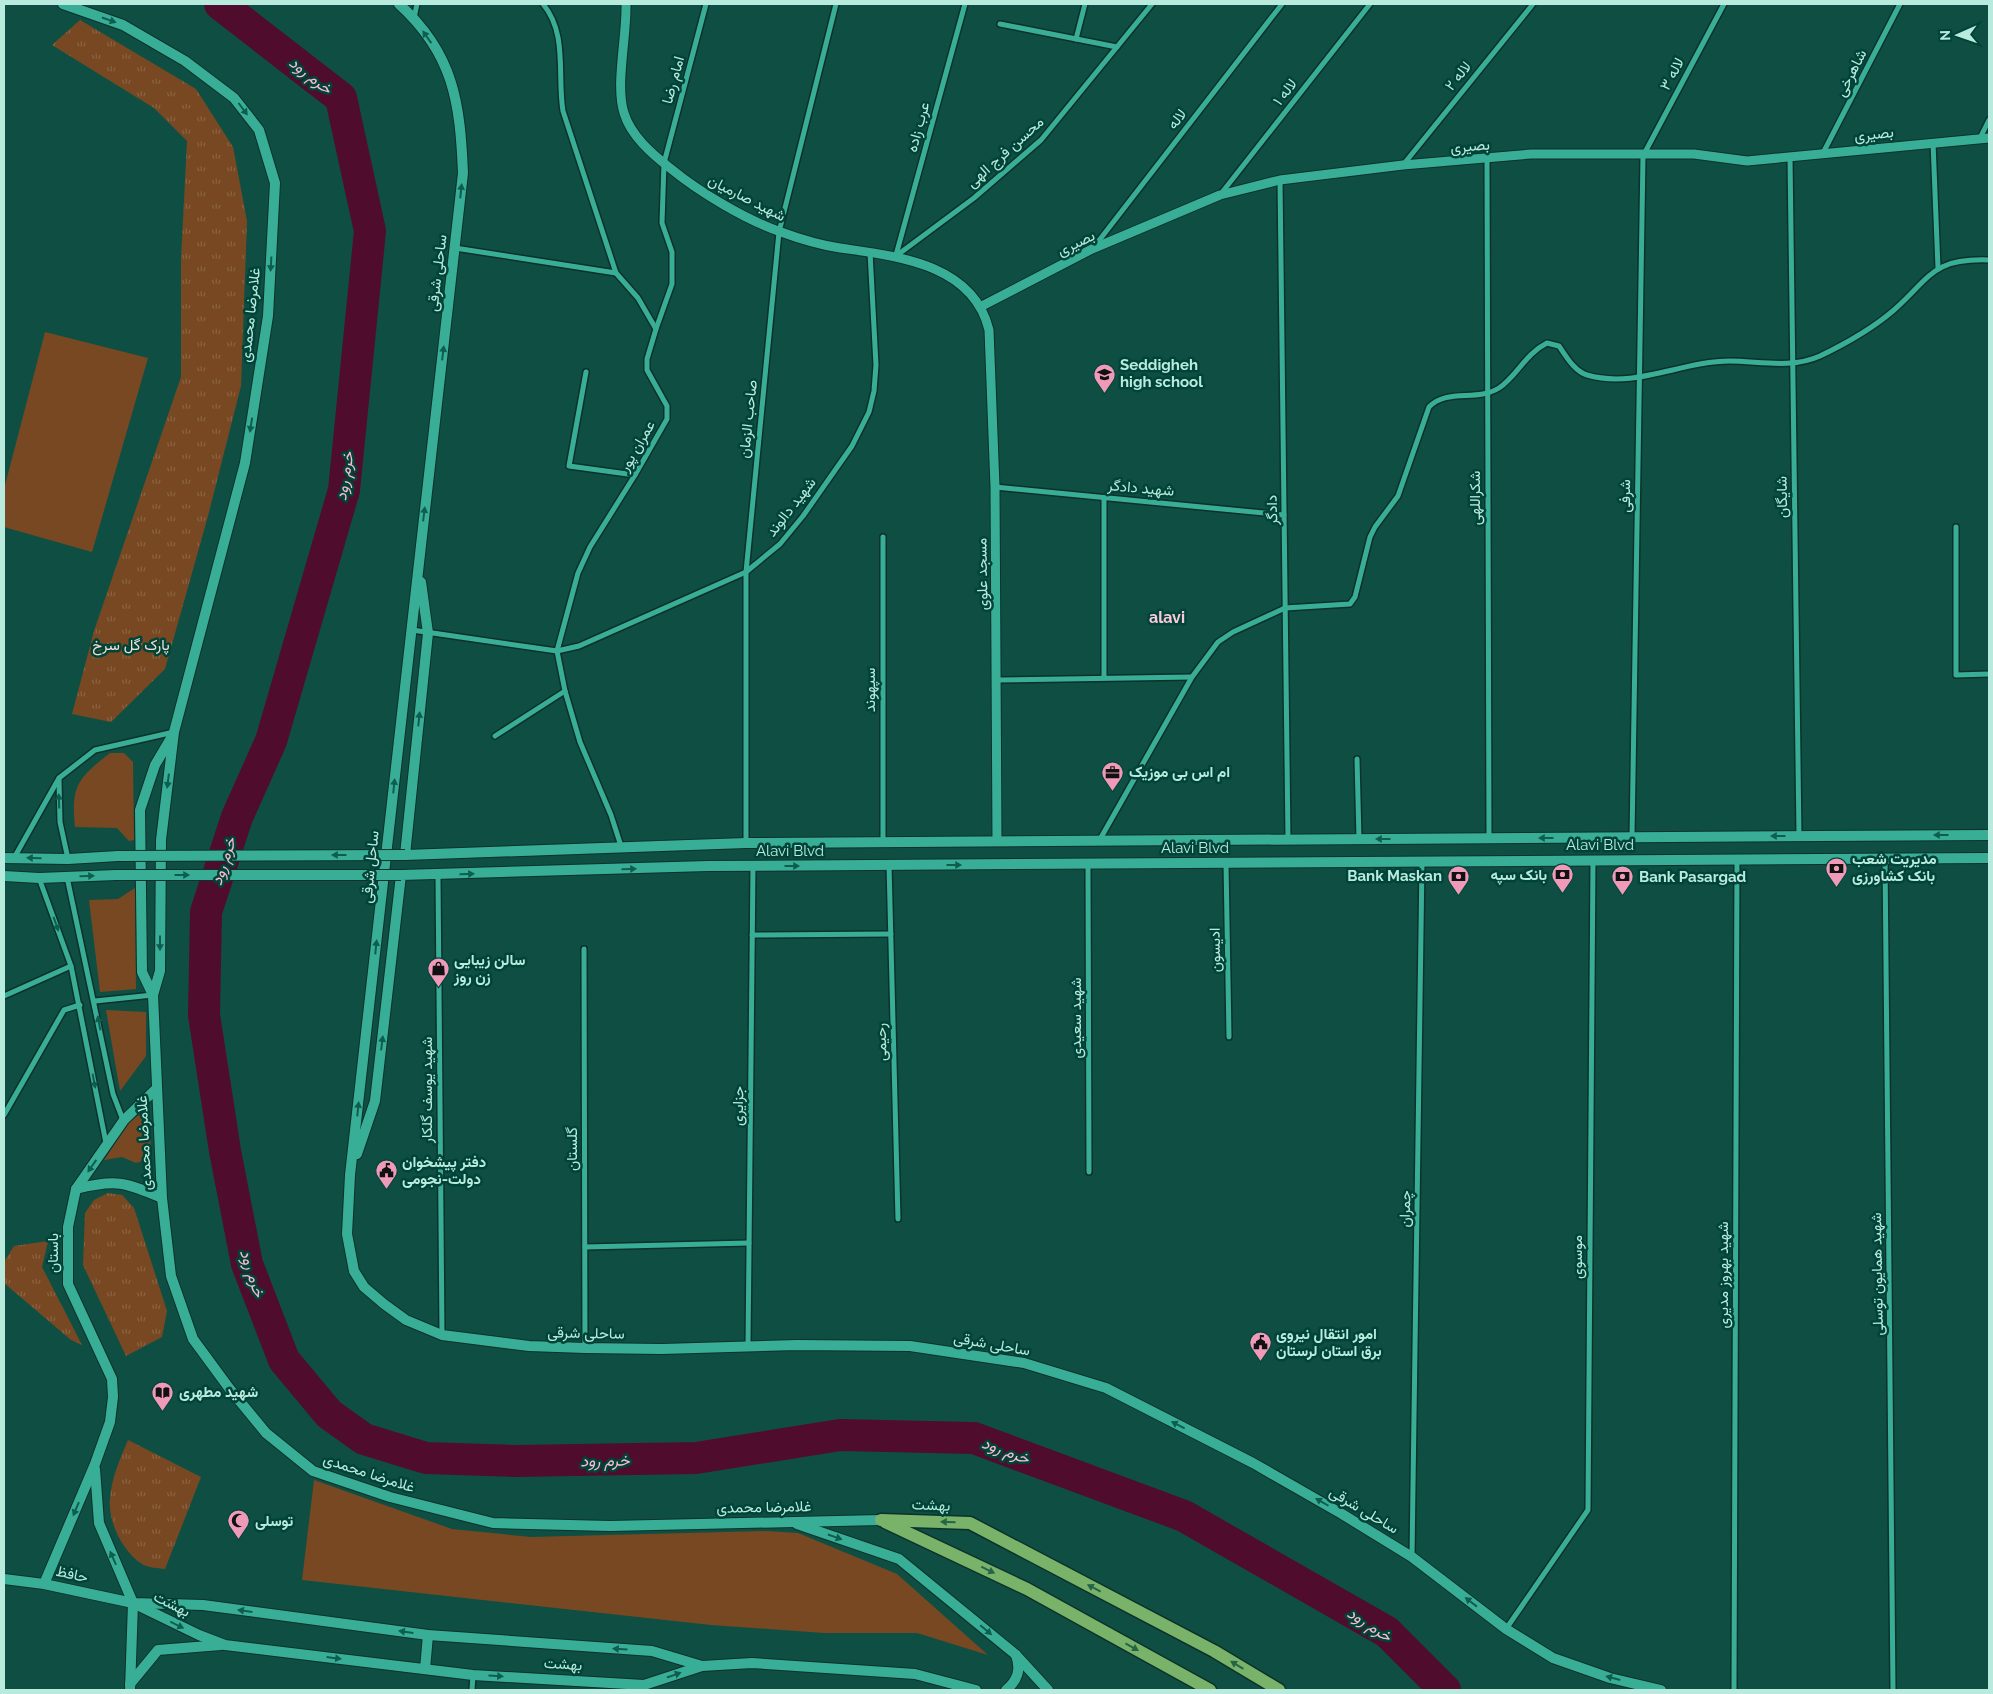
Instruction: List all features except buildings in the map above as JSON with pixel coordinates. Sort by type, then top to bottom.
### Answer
[{"type":"main road","name":"غلامرضا محمدی","points":[[63,4],[123,25],[185,61],[234,98],[258,130],[275,183],[268,316],[245,463],[174,732],[161,840],[160,971],[153,995],[162,1198],[171,1276],[194,1339],[229,1388],[266,1433],[313,1471],[390,1498],[493,1523],[610,1526],[881,1520]]},
{"type":"main road","name":"ساحلی شرقی","points":[[399,4],[414,18],[439,53],[454,90],[461,126],[462,173],[455,248],[418,563]]},
{"type":"main road","name":"ساحل شرقی","points":[[350,1175],[418,563]]},
{"type":"main road","points":[[405,855],[428,633],[418,563]]},
{"type":"main road","name":"غلامرضا محمدی","points":[[153,995],[142,972],[140,810],[155,765],[174,732]]},
{"type":"main road","name":"Alavi Blvd","points":[[9,858],[405,855],[746,843],[1989,835]]},
{"type":"main road","name":"Alavi Blvd","points":[[4,876],[39,878],[116,875],[438,875],[753,866],[1989,858]]},
{"type":"main road","points":[[350,1175],[375,1101],[401,875]]},
{"type":"main road","name":"باستان","points":[[44,1584],[95,1464],[110,1422],[113,1397],[112,1379],[68,1284],[68,1227],[76,1189],[124,1120],[156,1089]]},
{"type":"main road","name":"ساحلی شرقی","points":[[350,1175],[347,1234],[354,1271],[364,1287],[384,1304],[406,1320],[442,1335],[529,1346],[585,1348],[662,1349],[748,1345],[910,1346],[1024,1363],[1106,1388],[1253,1463],[1412,1557],[1506,1629],[1553,1658],[1610,1678],[1661,1690]]},
{"type":"main road","points":[[76,1189],[106,1182],[133,1186],[162,1198]]},
{"type":"main road","name":"باستان","points":[[95,1464],[99,1523],[133,1602]]},
{"type":"main road","name":"بهشت","points":[[881,1520],[1027,1589],[1210,1690]]},
{"type":"main road","name":"بهشت","points":[[881,1520],[970,1523],[1214,1651],[1279,1690]]},
{"type":"main road","points":[[789,1521],[899,1559],[1016,1654],[1048,1690]]},
{"type":"main road","name":"حافظ","points":[[4,1579],[44,1584],[133,1602]]},
{"type":"main road","points":[[130,1687],[133,1602]]},
{"type":"main road","name":"بهشت","points":[[133,1602],[203,1605],[428,1636],[652,1651],[702,1666]]},
{"type":"main road","name":"بهشت","points":[[133,1602],[199,1635],[225,1645],[473,1675],[644,1685],[702,1666],[752,1663],[915,1674],[976,1690]]},
{"type":"main road","points":[[425,1669],[428,1636]]},
{"type":"main road","points":[[130,1687],[158,1650],[225,1645]]},
{"type":"main road","points":[[1006,1690],[1014,1684],[1018,1675],[1019,1664],[1016,1654]]},
{"type":"street","points":[[414,18],[416,4]]},
{"type":"street","points":[[543,4],[558,33],[561,63],[560,90],[564,111],[616,273],[638,298],[656,329]]},
{"type":"street","name":"شهید صارمیان","points":[[626,4],[627,25],[620,90],[623,113],[631,130],[664,163],[690,185],[779,232],[838,248],[896,256],[936,268],[960,284],[980,307]]},
{"type":"street","name":"امام رضا","points":[[656,329],[672,284],[672,252],[662,223],[664,163],[706,4]]},
{"type":"street","name":"صاحب الزمان","points":[[746,843],[746,572],[779,232],[836,4]]},
{"type":"street","name":"عرب زاده","points":[[896,256],[965,4]]},
{"type":"street","points":[[1076,39],[1085,4]]},
{"type":"street","name":"محسن فرج الهی","points":[[896,256],[974,198],[1041,140],[1152,4]]},
{"type":"street","name":"لاله","points":[[1092,249],[1282,4]]},
{"type":"street","name":"لاله ۱","points":[[1220,195],[1370,4]]},
{"type":"street","name":"لاله ۲","points":[[1403,165],[1533,4]]},
{"type":"street","name":"لاله ۳","points":[[1642,156],[1724,4]]},
{"type":"street","name":"شاهرخی","points":[[1823,154],[1900,4]]},
{"type":"street","points":[[1000,24],[1117,47]]},
{"type":"street","points":[[1980,138],[1989,120]]},
{"type":"street","name":"بصیری","points":[[980,307],[1092,249],[1220,195],[1280,180],[1403,165],[1531,154],[1642,156],[1694,154],[1747,161],[1989,138]]},
{"type":"street","points":[[1934,142],[1938,268]]},
{"type":"street","name":"شرفی","points":[[1632,837],[1642,156]]},
{"type":"street","name":"شایگان","points":[[1790,157],[1799,836]]},
{"type":"street","name":"شکراللهی","points":[[1487,158],[1488,838]]},
{"type":"street","name":"دادگر","points":[[1280,180],[1288,840]]},
{"type":"street","points":[[455,248],[616,273]]},
{"type":"street","name":"شهید دالوند","points":[[558,651],[579,646],[746,572],[780,544],[803,516],[852,446],[869,412],[874,391],[876,365],[870,251]]},
{"type":"street","points":[[1099,841],[1192,677],[1218,642],[1233,632],[1285,608],[1350,604],[1355,597],[1370,537],[1375,527],[1398,496],[1429,408],[1438,399],[1488,392],[1499,388],[1535,349],[1547,343],[1559,346],[1572,364],[1586,375],[1611,378],[1639,378],[1703,363],[1730,361],[1793,363],[1817,357],[1844,344],[1893,311],[1923,279],[1938,268],[1955,262],[1989,260]]},
{"type":"street","name":"مسجد علوی","points":[[980,307],[989,330],[995,487],[998,841]]},
{"type":"street","name":"عمران پور","points":[[621,846],[611,815],[580,742],[565,692],[558,651],[578,573],[590,546],[635,475],[667,419],[667,406],[647,370],[646,359],[656,329]]},
{"type":"street","points":[[586,372],[569,466],[635,475]]},
{"type":"street","name":"شهید دادگر","points":[[995,487],[1284,515]]},
{"type":"street","points":[[1104,498],[1104,678]]},
{"type":"street","points":[[1956,527],[1956,676],[1989,674]]},
{"type":"street","name":"سپهوند","points":[[883,537],[883,842]]},
{"type":"street","points":[[411,630],[558,651]]},
{"type":"street","points":[[997,680],[1192,677]]},
{"type":"street","points":[[495,736],[565,692]]},
{"type":"street","points":[[9,858],[59,778],[95,750],[174,732]]},
{"type":"street","points":[[1357,760],[1359,839]]},
{"type":"street","points":[[59,778],[60,822],[68,859]]},
{"type":"street","name":"شهید همایون توسلی","points":[[1885,858],[1893,1690]]},
{"type":"street","name":"موسوی","points":[[1506,1629],[1588,1510],[1593,860]]},
{"type":"street","name":"شهید بهروز مدیری","points":[[1734,1690],[1737,860]]},
{"type":"street","name":"چمران","points":[[1412,1557],[1422,862]]},
{"type":"street","name":"ادیسون","points":[[1226,863],[1229,1037]]},
{"type":"street","name":"شهید سعیدی","points":[[1088,864],[1089,1172]]},
{"type":"street","name":"رحیمی","points":[[890,865],[898,1219]]},
{"type":"street","name":"جزایری","points":[[748,1345],[753,866]]},
{"type":"street","name":"شهید یوسف گلکار","points":[[438,875],[442,1335]]},
{"type":"street","points":[[67,876],[95,1001],[113,1094],[124,1120]]},
{"type":"street","points":[[39,878],[71,966],[107,1145]]},
{"type":"street","points":[[752,935],[891,934]]},
{"type":"street","name":"گلستان","points":[[584,949],[585,1348]]},
{"type":"street","points":[[4,996],[71,966]]},
{"type":"street","points":[[95,1001],[153,995]]},
{"type":"street","points":[[4,1115],[64,1010],[80,1004]]},
{"type":"street","points":[[585,1247],[749,1244]]},
{"type":"street","points":[[472,1690],[473,1675]]},
{"type":"green space","name":"پارک گل سرخ","points":[[80,20],[196,89],[233,147],[247,221],[241,386],[208,516],[165,669],[111,722],[72,714],[94,631],[181,377],[181,260],[187,141],[154,108],[52,45]]},
{"type":"green space","points":[[45,332],[148,358],[92,552],[4,527],[4,489]]},
{"type":"green space","points":[[110,753],[124,753],[133,762],[134,840],[129,841],[117,828],[75,827],[74,802],[79,784],[90,770]]},
{"type":"green space","points":[[135,888],[136,989],[100,992],[89,900],[118,899]]},
{"type":"green space","points":[[106,1010],[146,1012],[146,1056],[120,1091]]},
{"type":"green space","points":[[139,1115],[150,1131],[151,1158],[136,1163],[122,1157],[104,1160],[130,1121]]},
{"type":"green space","points":[[108,1193],[122,1195],[134,1208],[167,1311],[162,1337],[126,1356],[83,1265],[85,1213],[94,1200]]},
{"type":"green space","points":[[48,1241],[42,1267],[82,1345],[71,1340],[4,1283],[4,1262],[14,1246]]},
{"type":"green space","points":[[128,1440],[201,1477],[165,1569],[147,1566],[135,1559],[118,1536],[111,1518],[110,1500],[112,1484]]},
{"type":"green space","points":[[314,1480],[452,1529],[531,1537],[767,1531],[798,1533],[897,1574],[988,1655],[917,1633],[824,1633],[711,1625],[302,1580]]},
{"type":"waterway","name":"خرم رود","points":[[220,4],[341,98],[370,231],[344,490],[271,741],[237,817],[206,912],[204,1015],[225,1151],[247,1264],[284,1360],[329,1414],[364,1439],[426,1458],[516,1461],[696,1458],[840,1435],[974,1438],[1184,1516],[1387,1632],[1445,1690]]},
{"type":"place","name":"Seddigheh high school","points":[[1104,393]]},
{"type":"place","name":"ام اس بی موزیک","points":[[1113,791]]},
{"type":"place","name":"مدیریت شعب بانک کشاورزی","points":[[1836,887]]},
{"type":"place","name":"بانک سپه","points":[[1563,894]]},
{"type":"place","name":"Bank Maskan","points":[[1458,895]]},
{"type":"place","name":"Bank Pasargad","points":[[1623,896]]},
{"type":"place","name":"سالن زیبایی زن روز","points":[[438,988]]},
{"type":"place","name":"دفتر پیشخوان دولت-نجومی","points":[[386,1190]]},
{"type":"place","name":"امور انتقال نیروی برق استان لرستان","points":[[1260,1362]]},
{"type":"place","name":"شهید مطهری","points":[[163,1411]]},
{"type":"place","name":"توسلی","points":[[239,1540]]},
{"type":"district","name":"alavi","points":[[1167,617]]}]
